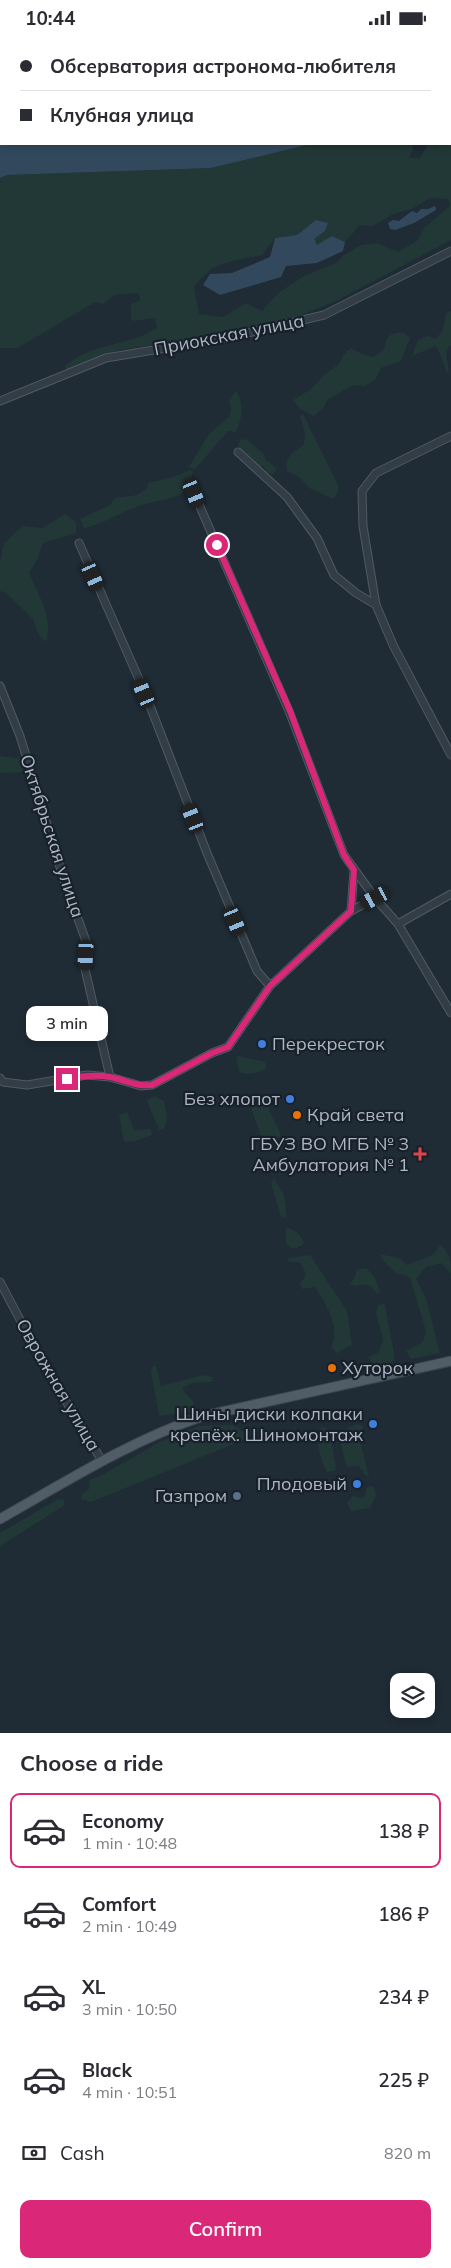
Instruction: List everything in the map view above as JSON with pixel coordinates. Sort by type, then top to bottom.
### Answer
[{"type":"main road","points":[[0,1519],[102,1461],[164,1429],[203,1416],[451,1361]]},
{"type":"street","name":"Приокская улица","points":[[0,401],[106,358],[239,336],[324,315],[451,251]]},
{"type":"street","points":[[451,435],[376,473],[362,491],[363,526],[376,605],[394,647],[451,755]]},
{"type":"street","points":[[238,452],[287,497],[317,538],[334,575],[356,593],[376,605]]},
{"type":"street","points":[[194,493],[290,711],[344,855],[375,898],[398,924],[451,1013]]},
{"type":"street","points":[[79,543],[144,693],[256,971],[270,986]]},
{"type":"street","name":"Октябрьская улица","points":[[0,686],[20,737],[64,880],[86,941],[85,969],[110,1077]]},
{"type":"street","points":[[351,911],[354,870]]},
{"type":"street","points":[[398,924],[451,894]]},
{"type":"street","points":[[1,1080],[27,1085],[86,1075],[110,1077],[141,1086],[152,1085],[212,1053],[228,1047],[270,986],[351,911],[375,898]]},
{"type":"street","name":"Овражная улица","points":[[0,1282],[43,1363],[102,1461]]},
{"type":"green space","points":[[307,145],[412,145],[413,149],[409,158],[420,158],[427,145],[451,145],[451,240],[336,301],[284,322],[121,350],[102,355],[68,370],[64,367],[80,356],[98,348],[139,337],[157,328],[155,318],[133,321],[131,318],[131,304],[140,300],[139,293],[114,295],[104,304],[95,302],[18,348],[0,348],[0,178],[7,175],[211,168]],"holes":[[[430,198],[449,199],[450,206],[424,228],[418,240],[398,252],[377,243],[361,245],[344,255],[336,263],[304,276],[278,293],[262,311],[246,303],[223,317],[199,314],[194,286],[212,268],[232,261],[262,255],[275,238],[297,235],[316,220],[328,223],[325,231],[313,239],[317,246],[332,236],[345,242],[360,225],[373,226],[393,214],[412,209]]]},
{"type":"green space","points":[[451,311],[451,347],[450,345],[446,352],[449,372],[446,372],[436,346],[412,356],[418,340],[427,336],[436,339],[443,330],[446,314]]},
{"type":"green space","points":[[403,332],[410,338],[401,361],[381,368],[375,380],[365,386],[354,385],[328,399],[323,408],[314,416],[300,409],[293,400],[311,389],[324,375],[339,364],[344,354],[351,348],[373,357],[384,350],[386,342],[391,335]]},
{"type":"green space","points":[[236,391],[241,401],[242,411],[236,432],[228,431],[195,469],[189,467],[209,434],[230,416],[229,401]]},
{"type":"green space","points":[[303,414],[339,487],[333,499],[309,488],[299,477],[287,471],[289,458],[293,452],[304,445],[305,433],[300,416]]},
{"type":"green space","points":[[246,439],[263,453],[266,460],[277,468],[274,474],[267,473],[264,466],[258,466],[242,452],[238,444],[241,440]]},
{"type":"green space","points":[[190,470],[193,472],[189,484],[180,494],[135,508],[99,524],[84,528],[80,519],[110,505],[115,498],[137,495],[147,488],[148,483],[173,477]]},
{"type":"green space","points":[[65,514],[76,522],[76,533],[43,543],[37,560],[29,573],[47,616],[48,633],[46,642],[39,635],[33,619],[6,593],[0,591],[0,562],[4,543],[23,526],[42,528]]},
{"type":"green space","points":[[0,756],[24,759],[27,766],[22,772],[0,773]]},
{"type":"green space","points":[[236,1057],[265,1062],[266,1068],[253,1073],[239,1072]]},
{"type":"green space","points":[[154,1096],[164,1101],[167,1117],[165,1128],[159,1130],[147,1101]]},
{"type":"green space","points":[[265,1099],[268,1100],[269,1110],[280,1133],[280,1136],[267,1142],[263,1141],[251,1108]]},
{"type":"green space","points":[[127,1112],[134,1130],[151,1129],[152,1135],[136,1141],[124,1142],[119,1115]]},
{"type":"green space","points":[[274,1178],[284,1195],[287,1218],[281,1217],[271,1183]]},
{"type":"green space","points":[[286,1228],[292,1229],[299,1234],[304,1242],[302,1246],[292,1249],[286,1244]]},
{"type":"green space","points":[[440,1245],[450,1258],[451,1274],[441,1263],[426,1267],[416,1279],[426,1298],[440,1353],[411,1359],[406,1351],[423,1342],[426,1331],[410,1278],[405,1275],[396,1274],[379,1254],[399,1258],[407,1265],[434,1254]]},
{"type":"green space","points":[[310,1255],[347,1311],[352,1345],[337,1353],[331,1347],[334,1332],[328,1308],[315,1287],[302,1289],[300,1284],[306,1275],[303,1267],[299,1262],[289,1262],[288,1258]]},
{"type":"green space","points":[[366,1268],[374,1276],[380,1291],[377,1294],[370,1286],[349,1284],[355,1278],[356,1270]]},
{"type":"green space","points":[[385,1304],[395,1359],[387,1365],[373,1367],[369,1357],[379,1352],[383,1340],[376,1313],[378,1305]]},
{"type":"green space","points":[[153,1366],[156,1366],[161,1386],[203,1375],[214,1377],[211,1382],[193,1383],[182,1388],[193,1401],[192,1412],[159,1416],[151,1371]]},
{"type":"green space","points":[[357,1424],[363,1426],[364,1432],[360,1441],[369,1476],[365,1475],[359,1466],[348,1467],[346,1465],[338,1433]]},
{"type":"green space","points":[[232,1425],[246,1433],[246,1439],[91,1502],[81,1499],[81,1496],[89,1489],[90,1479],[100,1476],[160,1442],[199,1426]]},
{"type":"green space","points":[[326,1427],[330,1434],[336,1467],[334,1471],[327,1472],[318,1445],[320,1428]]},
{"type":"green space","points":[[374,1486],[376,1496],[370,1508],[351,1511],[347,1502],[353,1496],[364,1498],[367,1487]]},
{"type":"green space","points":[[58,1499],[64,1500],[65,1505],[0,1546],[0,1533]]},
{"type":"water","points":[[0,145],[307,145],[211,168],[7,175],[0,178]]},
{"type":"water","points":[[435,206],[436,210],[414,223],[395,230],[390,229],[388,223],[393,220],[399,221],[412,211],[417,213],[421,209]]},
{"type":"water","points":[[316,220],[328,223],[325,231],[314,239],[317,245],[332,236],[345,242],[343,251],[317,263],[286,266],[281,277],[220,295],[203,285],[210,274],[232,273],[270,257],[275,238],[297,235]]},
{"type":"place","name":"Перекресток","points":[[262,1044]]},
{"type":"place","name":"Без хлопот","points":[[290,1099]]},
{"type":"place","name":"Край света","points":[[297,1115]]},
{"type":"place","name":"ГБУЗ ВО МГБ № 3 Амбулатория № 1","points":[[420,1154]]},
{"type":"place","name":"Хуторок","points":[[332,1368]]},
{"type":"place","name":"Шины диски колпаки крепёж. Шиномонтаж","points":[[373,1424]]},
{"type":"place","name":"Плодовый","points":[[357,1484]]},
{"type":"place","name":"Газпром","points":[[237,1496]]},
{"type":"route","points":[[67,1079],[86,1075],[110,1077],[141,1086],[152,1085],[212,1053],[228,1047],[270,986],[351,911],[354,870],[344,855],[290,711],[257,640],[217,545]]}]
